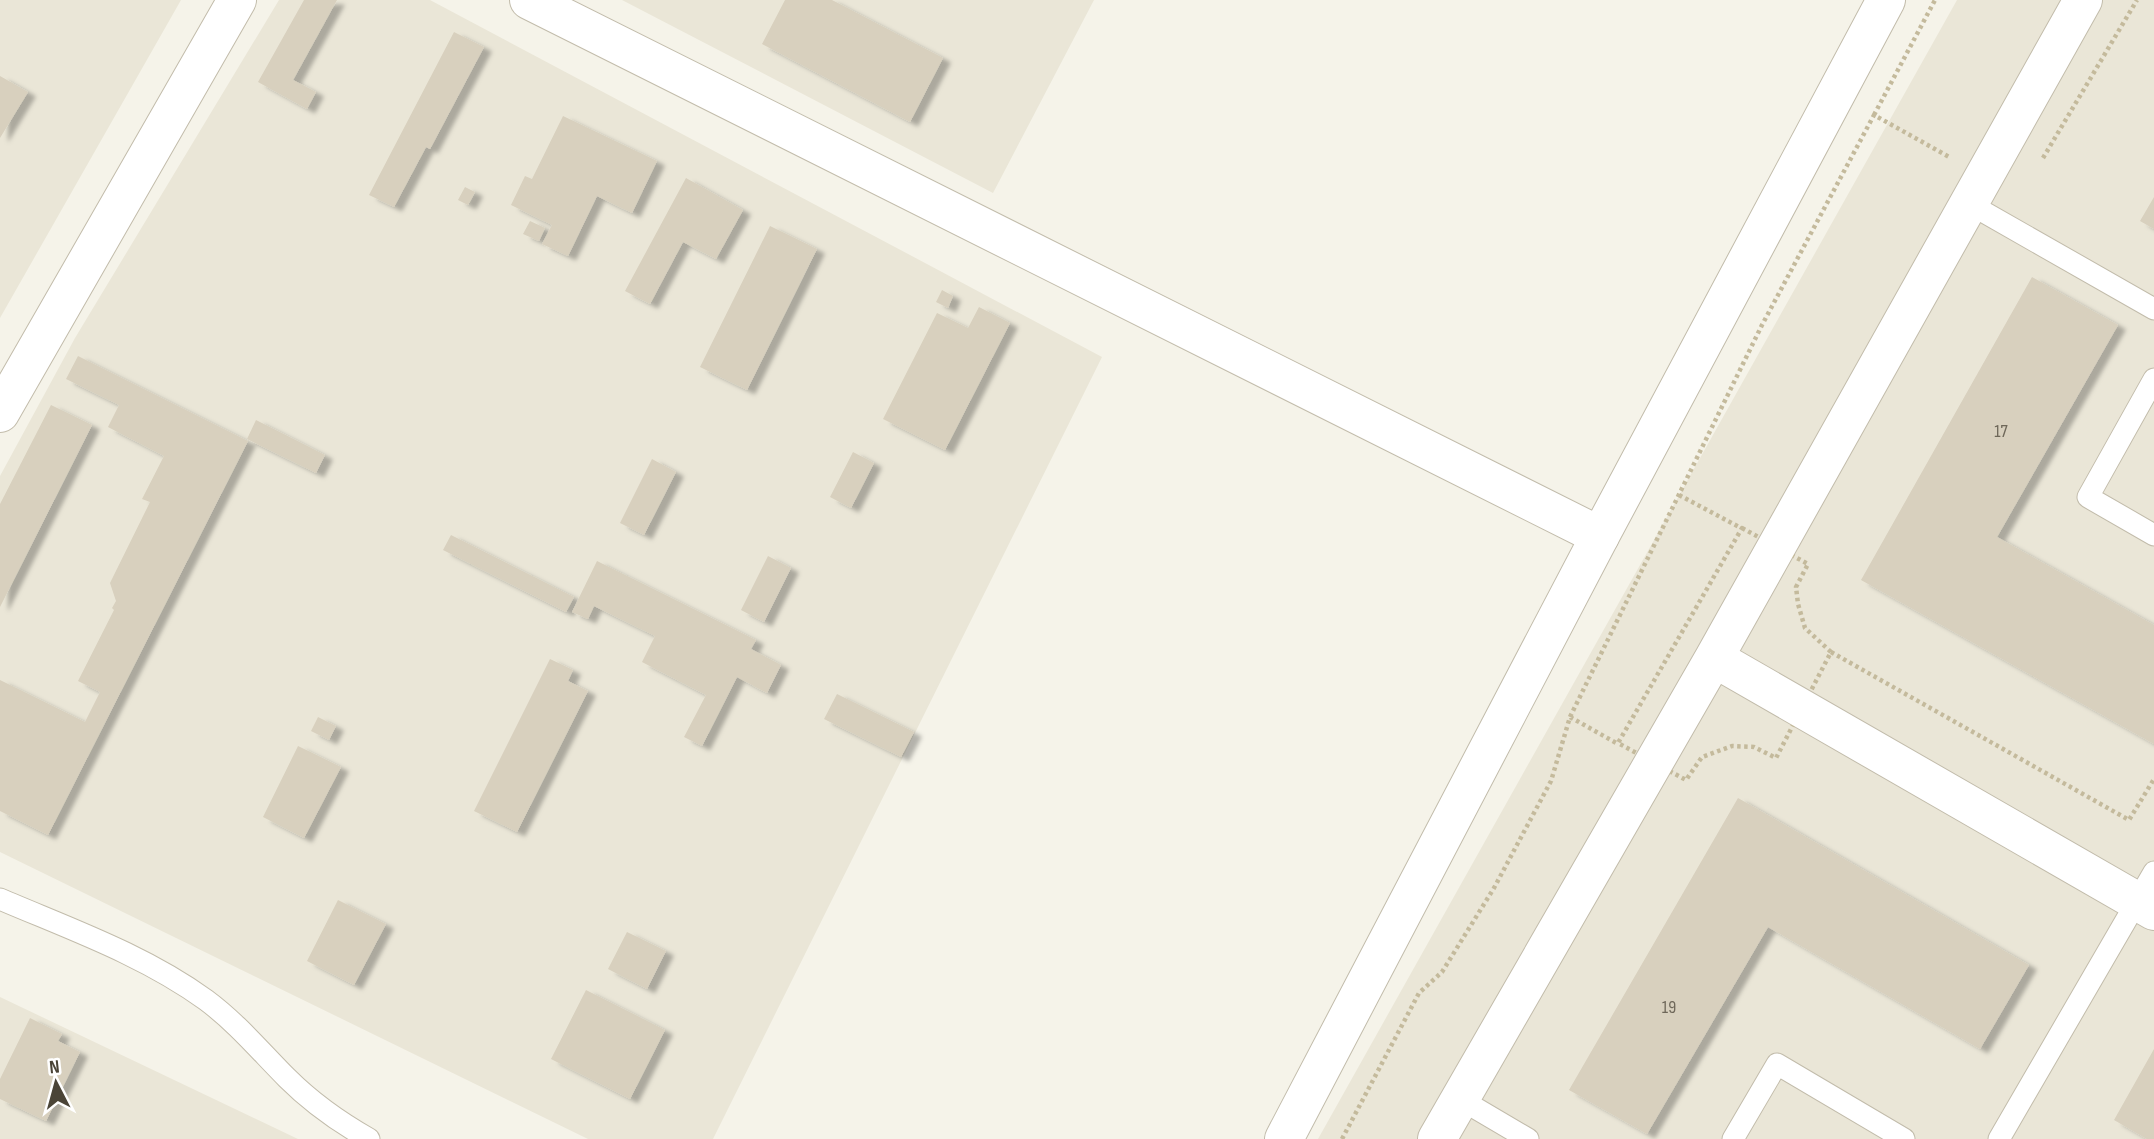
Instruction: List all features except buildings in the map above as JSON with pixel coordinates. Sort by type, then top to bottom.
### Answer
[{"type":"street","points":[[0,413],[237,0]]},
{"type":"street","points":[[529,0],[1600,536]]},
{"type":"street","points":[[1284,1139],[1600,536],[1886,0]]},
{"type":"street","points":[[1437,1139],[1714,658],[2083,0]]},
{"type":"street","points":[[1714,658],[2148,895]]},
{"type":"lane","points":[[1968,203],[2154,309]]},
{"type":"lane","points":[[2154,379],[2088,497],[2154,535]]},
{"type":"lane","points":[[1999,1139],[2148,895]]},
{"type":"lane","points":[[0,899],[141,959],[206,1000],[251,1038],[288,1079],[337,1121],[369,1139]]},
{"type":"lane","points":[[1733,1139],[1777,1065],[1904,1139]]},
{"type":"lane","points":[[1460,1099],[1528,1139]]},
{"type":"path","points":[[1342,1139],[1419,993],[1442,972],[1494,888],[1551,781],[1570,717],[1762,325],[1935,0]]},
{"type":"path","points":[[1874,116],[1953,159]]},
{"type":"path","points":[[1831,652],[2129,820],[2154,779]]},
{"type":"path","points":[[1570,717],[1618,743],[1612,755]]},
{"type":"shaded area","points":[[0,0],[181,0],[0,318]]},
{"type":"shaded area","points":[[279,0],[430,0],[1102,357],[713,1139],[588,1139],[0,852],[0,476],[75,338]]},
{"type":"shaded area","points":[[622,0],[1094,0],[993,193]]},
{"type":"shaded area","points":[[1957,0],[2154,0],[2154,1139],[1318,1139]]},
{"type":"shaded area","points":[[0,997],[298,1139],[0,1139]]}]
